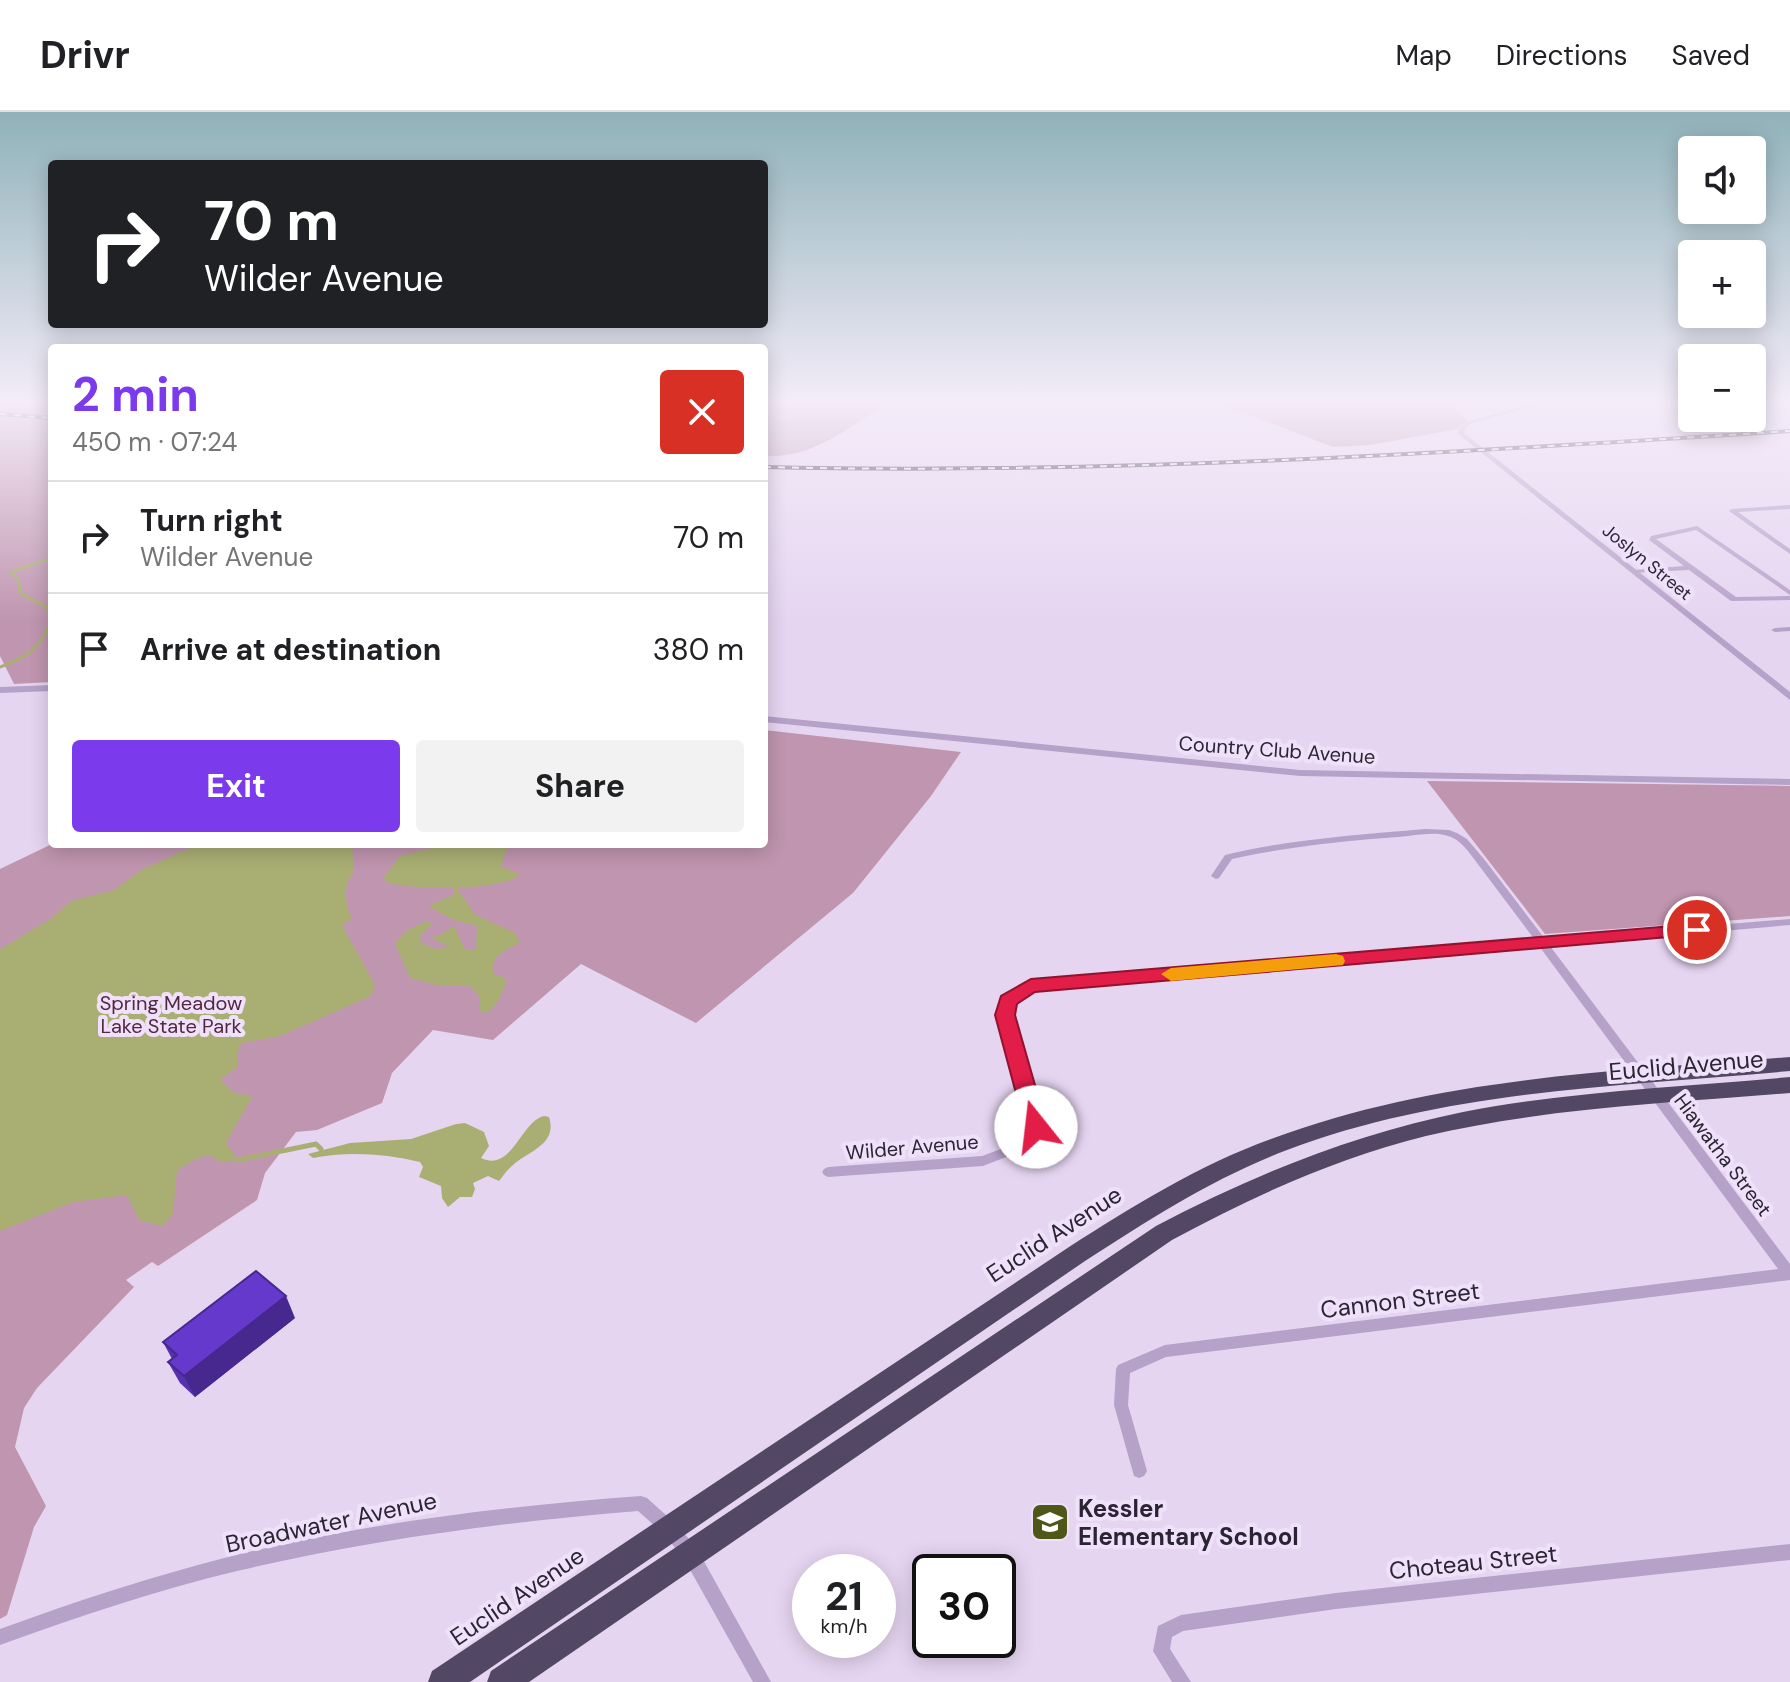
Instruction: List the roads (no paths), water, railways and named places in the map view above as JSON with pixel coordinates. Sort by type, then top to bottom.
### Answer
[{"type":"highway","name":"Euclid Avenue","points":[[502,1682],[1164,1233],[1228,1196],[1329,1156],[1465,1119],[1790,1064]]},
{"type":"highway","name":"Euclid Avenue","points":[[443,1682],[1077,1254],[1160,1201],[1241,1161],[1328,1128],[1463,1098],[1649,1087],[1790,1085]]},
{"type":"highway","points":[[1077,1254],[1102,1275]]},
{"type":"street","name":"Joslyn Street","points":[[1509,474],[1788,694]]},
{"type":"street","points":[[1790,507],[1732,511],[1790,552]]},
{"type":"street","points":[[1697,528],[1790,595],[1740,601],[1687,568],[1652,540],[1653,537],[1697,528]]},
{"type":"street","points":[[1634,572],[1687,568]]},
{"type":"street","points":[[1775,630],[1790,629]]},
{"type":"street","points":[[0,690],[48,688]]},
{"type":"street","name":"Country Club Avenue","points":[[768,719],[1300,773],[1790,782]]},
{"type":"street","points":[[1216,876],[1228,857],[1256,850],[1322,841],[1449,832],[1481,861],[1541,944]]},
{"type":"street","name":"Wilder Avenue","points":[[828,1172],[983,1161],[1027,1144],[1036,1127],[1005,1015],[1008,1001],[1031,986],[1790,922]]},
{"type":"street","name":"Hiawatha Street","points":[[1541,944],[1790,1274]]},
{"type":"street","name":"Cannon Street","points":[[1139,1471],[1121,1405],[1123,1369],[1165,1351],[1790,1274]]},
{"type":"street","name":"Broadwater Avenue","points":[[0,1637],[138,1591],[272,1555],[369,1535],[479,1518],[641,1503],[670,1529],[690,1553],[762,1682]]},
{"type":"street","name":"Choteau Street","points":[[1182,1682],[1161,1651],[1164,1632],[1181,1623],[1336,1601],[1790,1552]]},
{"type":"waterway","points":[[48,559],[10,572],[19,580],[20,593],[46,607],[48,612]]},
{"type":"waterway","points":[[0,667],[33,650],[48,629]]},
{"type":"waterway","points":[[455,893],[456,887]]},
{"type":"waterway","points":[[238,1160],[316,1144],[321,1149]]},
{"type":"place","name":"Kessler Elementary School","points":[[1050,1522]]},
{"type":"park label","name":"Spring Meadow Lake State Park","points":[[171,1014]]}]
